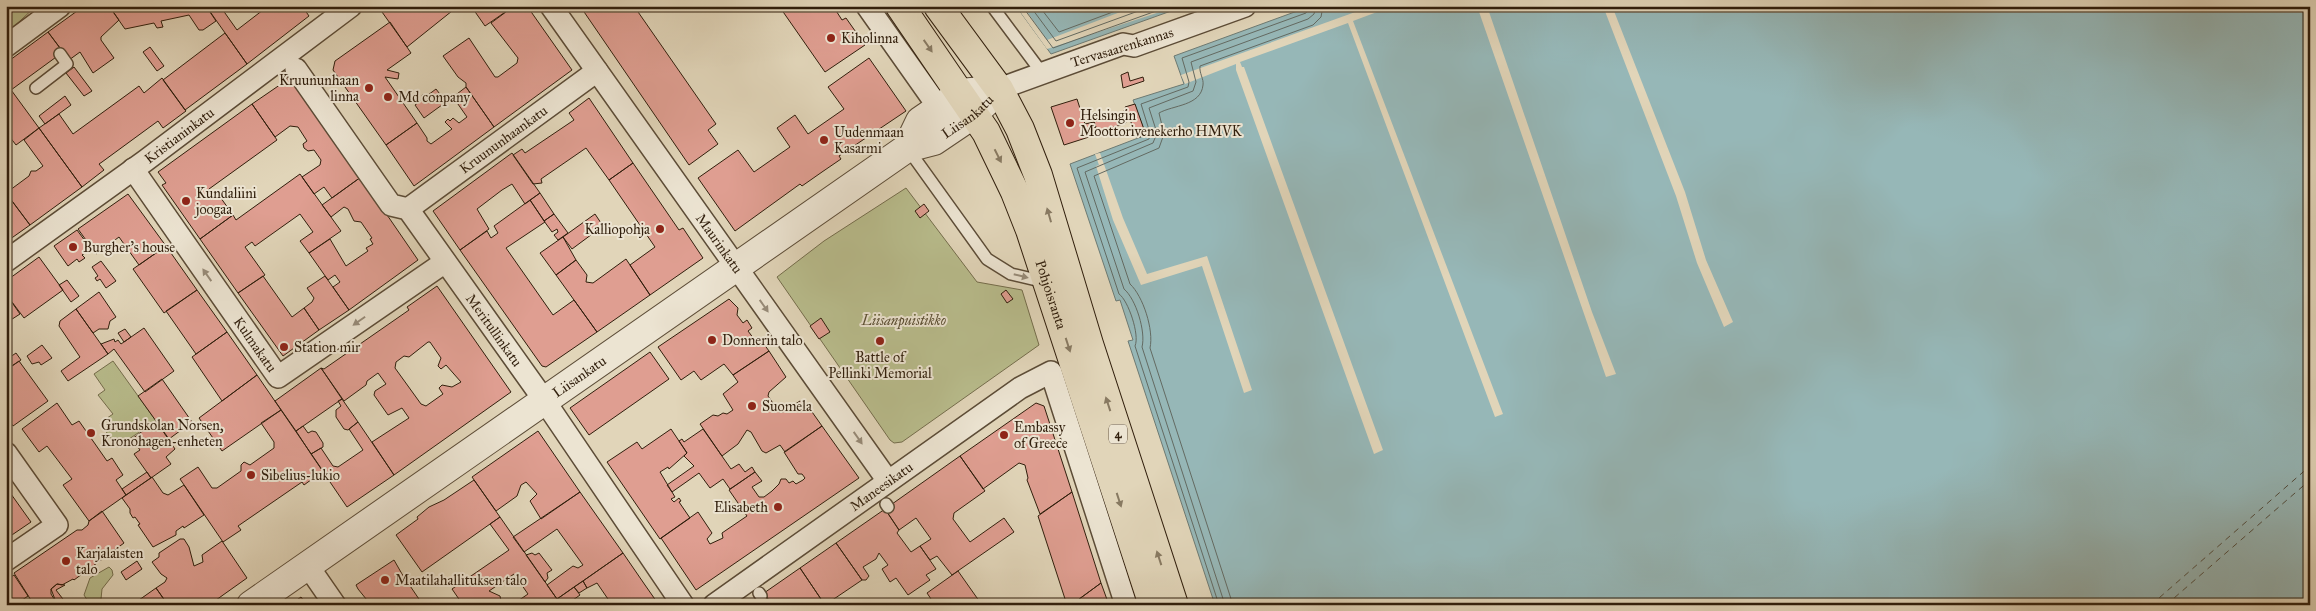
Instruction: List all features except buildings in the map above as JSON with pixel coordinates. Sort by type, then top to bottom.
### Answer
[{"type":"main road","name":"Pohjoisranta","points":[[900,6],[968,103],[1014,192],[1047,282],[1153,605]]},
{"type":"main road","name":"Pohjoisranta","points":[[938,6],[999,89],[1020,129],[1038,175],[1089,344],[1174,605]]},
{"type":"street","points":[[6,46],[40,28],[60,6]]},
{"type":"street","name":"Kristianinkatu","points":[[6,261],[133,169],[327,13],[351,6]]},
{"type":"street","name":"Maurinkatu","points":[[552,6],[888,481]]},
{"type":"street","points":[[867,6],[939,108]]},
{"type":"street","name":"Tervasaarenkannas","points":[[999,89],[1123,44],[1134,46],[1245,6]]},
{"type":"street","points":[[296,69],[391,205],[408,208]]},
{"type":"street","name":"Kruununhaankatu","points":[[408,208],[597,71]]},
{"type":"street","name":"Liisankatu","points":[[907,148],[920,121],[939,108],[968,103],[999,89]]},
{"type":"street","name":"Liisankatu","points":[[251,605],[907,148],[934,141],[968,103]]},
{"type":"street","name":"Kulmakatu","points":[[133,169],[278,377],[445,262]]},
{"type":"street","name":"Meritullinkatu","points":[[408,208],[544,400],[683,605]]},
{"type":"street","name":"Maneesikatu","points":[[714,605],[1027,384],[1051,372],[1126,605]]},
{"type":"street","points":[[6,453],[57,525],[6,560]]},
{"type":"street","points":[[308,566],[336,605]]},
{"type":"lane","points":[[992,6],[1042,73]]},
{"type":"lane","points":[[36,88],[67,64],[60,54]]},
{"type":"lane","points":[[907,148],[978,248],[997,266],[1010,274],[1047,282]]},
{"type":"green space","points":[[6,6],[36,6],[6,34]]},
{"type":"green space","name":"Liisanpuistikko","points":[[906,188],[977,282],[1022,290],[1039,345],[902,442],[894,443],[890,440],[777,277],[824,241]]},
{"type":"green space","points":[[113,361],[156,421],[117,447],[100,423],[113,414],[98,395],[105,390],[94,374]]},
{"type":"green space","points":[[109,567],[113,575],[102,589],[101,599],[95,604],[89,603],[84,595],[90,578]]},
{"type":"water","points":[[1016,6],[1185,6],[1051,54]]},
{"type":"water","points":[[1311,6],[2310,6],[2310,605],[1215,605],[1128,341],[1133,340],[1120,300],[1116,301],[1070,164],[1146,135],[1133,100],[1184,84],[1174,56]]},
{"type":"pier","points":[[1016,6],[1023,6],[1047,40],[1136,6],[1178,6],[1047,49]]},
{"type":"pier","points":[[1372,6],[1393,6],[1353,21],[1503,414],[1495,417],[1348,23],[1240,62],[1242,67],[1244,67],[1383,450],[1374,454],[1236,70],[1236,64],[1185,84],[1181,75]]},
{"type":"pier","points":[[1477,6],[1487,6],[1592,312],[1616,374],[1606,377]]},
{"type":"pier","points":[[1603,6],[1612,6],[1685,192],[1706,260],[1733,322],[1724,327],[1697,263],[1676,196]]},
{"type":"pier","points":[[1100,153],[1123,218],[1147,274],[1207,256],[1252,390],[1244,393],[1202,266],[1141,285],[1113,220],[1096,166],[1099,165],[1095,154]]},
{"type":"ferry route","points":[[2151,605],[2310,466]]},
{"type":"ferry route","points":[[2166,605],[2310,480]]},
{"type":"place","name":"Kiholinna","points":[[831,38]]},
{"type":"place","name":"Kruununhaan linna","points":[[369,88]]},
{"type":"place","name":"Md conpany","points":[[388,97]]},
{"type":"place","name":"Helsingin Moottorivenekerho HMVK","points":[[1070,123]]},
{"type":"place","name":"Uudenmaan Kasarmi","points":[[824,140]]},
{"type":"place","name":"Kundaliini joogaa","points":[[186,201]]},
{"type":"place","name":"Kalliopohja","points":[[660,229]]},
{"type":"place","name":"Burgher's house","points":[[73,247]]},
{"type":"place","name":"Donnerin talo","points":[[712,340]]},
{"type":"place","name":"Battle of Pellinki Memorial","points":[[880,341]]},
{"type":"place","name":"Station mir","points":[[284,347]]},
{"type":"place","name":"Suomela","points":[[752,406]]},
{"type":"place","name":"Grundskolan Norsen, Kronohagen-enheten","points":[[91,433]]},
{"type":"place","name":"Embassy of Greece","points":[[1004,435]]},
{"type":"place","name":"Sibelius-lukio","points":[[251,475]]},
{"type":"place","name":"Elisabeth","points":[[778,507]]},
{"type":"place","name":"Karjalaisten talo","points":[[66,561]]},
{"type":"place","name":"Maatilahallituksen talo","points":[[385,580]]}]
